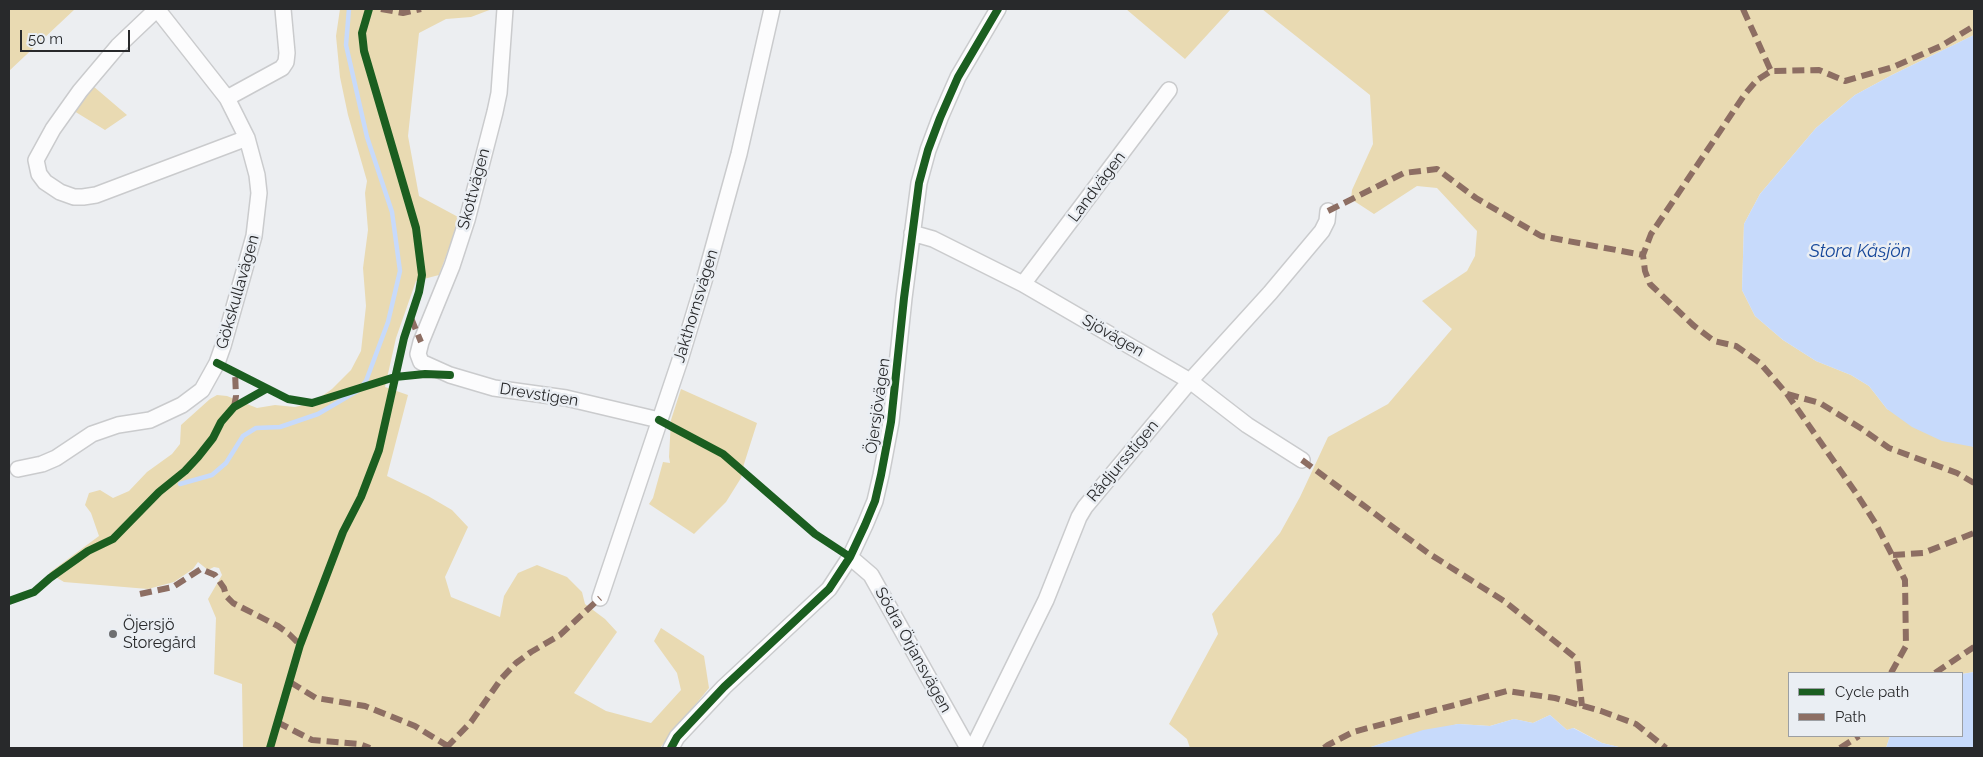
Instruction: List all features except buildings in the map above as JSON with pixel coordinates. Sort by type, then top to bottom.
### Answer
[{"type":"street","name":"Gökskullavägen","points":[[18,469],[42,464],[56,458],[92,434],[118,425],[150,420],[166,414],[202,390],[217,363],[223,346],[256,226],[259,193],[257,175],[247,138],[227,98],[157,9],[118,46],[80,92],[53,129],[36,160],[39,174],[46,182],[60,192],[74,197],[96,195],[247,138]]},
{"type":"street","points":[[227,98],[282,68],[286,62],[287,53],[283,9]]},
{"type":"street","name":"Skottvägen","points":[[421,362],[418,354],[421,342],[452,266],[467,220],[495,112],[499,93],[505,9]]},
{"type":"street","name":"Jakthornsvägen","points":[[600,598],[680,360],[739,154],[772,9]]},
{"type":"street","name":"Öjersjövägen","points":[[670,748],[677,737],[724,687],[820,599],[838,578],[850,557],[875,501],[894,402],[912,233],[920,183],[928,150],[958,77],[998,9]]},
{"type":"street","name":"Landvägen","points":[[1023,284],[1170,90]]},
{"type":"street","name":"Rådjursstigen","points":[[973,748],[1046,600],[1085,506],[1190,381],[1270,293],[1322,231],[1328,211]]},
{"type":"street","name":"Sjövägen","points":[[912,233],[933,239],[1023,284],[1190,381],[1247,424],[1302,460]]},
{"type":"street","name":"Drevstigen","points":[[421,362],[450,375],[494,388],[566,398],[659,420]]},
{"type":"street","name":"Södra Örjansvägen","points":[[850,557],[871,575],[968,748]]},
{"type":"shaded area","points":[[9,9],[75,9],[9,71]]},
{"type":"shaded area","points":[[340,9],[492,9],[471,17],[446,19],[419,33],[408,136],[419,196],[460,218],[439,275],[416,281],[396,338],[385,387],[408,395],[387,476],[452,510],[468,527],[445,577],[451,597],[500,617],[504,596],[518,573],[537,565],[567,577],[582,592],[585,604],[605,619],[617,632],[574,693],[606,711],[651,723],[681,690],[677,673],[654,641],[661,628],[704,656],[709,688],[660,748],[243,748],[242,684],[214,674],[216,618],[208,599],[222,575],[219,568],[214,567],[208,570],[198,562],[193,569],[174,582],[148,589],[64,582],[49,573],[99,536],[91,513],[85,505],[89,493],[100,490],[113,498],[129,491],[147,472],[172,454],[180,444],[181,425],[210,399],[217,395],[227,396],[257,408],[275,405],[295,407],[312,403],[332,389],[351,370],[361,351],[366,306],[363,268],[368,230],[365,193],[367,181],[348,115],[340,77],[336,36]]},
{"type":"shaded area","points":[[1126,9],[1231,9],[1185,59]]},
{"type":"shaded area","points":[[1262,9],[1974,9],[1974,35],[1855,95],[1816,128],[1760,194],[1744,224],[1742,290],[1755,316],[1783,340],[1816,361],[1851,375],[1869,386],[1887,409],[1974,447],[1974,672],[1963,674],[1963,672],[1788,672],[1788,737],[1890,737],[1886,748],[1623,748],[1602,743],[1574,728],[1567,730],[1550,715],[1533,723],[1514,719],[1490,726],[1458,724],[1368,748],[1190,748],[1187,739],[1169,724],[1218,634],[1212,614],[1280,533],[1300,497],[1328,437],[1388,404],[1452,329],[1422,301],[1467,271],[1475,256],[1477,231],[1437,188],[1417,186],[1374,214],[1351,199],[1352,190],[1373,144],[1370,95]]},
{"type":"shaded area","points":[[93,86],[127,115],[105,130],[74,111]]},
{"type":"shaded area","points":[[681,389],[757,423],[741,478],[726,502],[694,534],[649,504],[653,498],[663,462],[670,463],[671,420]]},
{"type":"water","name":"Stora Kåsjön","points":[[1974,35],[1974,447],[1942,441],[1912,427],[1887,409],[1869,386],[1851,375],[1816,361],[1783,340],[1755,316],[1742,290],[1744,224],[1760,194],[1816,128],[1855,95]]},
{"type":"water","points":[[1974,672],[1974,748],[1886,748],[1890,737],[1963,737],[1963,674]]},
{"type":"water","points":[[1550,715],[1567,730],[1573,728],[1602,743],[1623,748],[1368,748],[1423,730],[1458,724],[1490,726],[1514,719],[1533,723]]},
{"type":"waterway","points":[[180,484],[212,475],[226,463],[243,436],[256,428],[280,427],[318,414],[359,390],[366,381],[388,322],[400,271],[392,212],[367,137],[346,45],[349,9]]},
{"type":"marked path","points":[[381,9],[403,13],[421,9]]},
{"type":"marked path","points":[[1743,9],[1771,71]]},
{"type":"marked path","points":[[1892,672],[1906,646],[1905,580],[1876,524],[1787,394],[1760,363],[1736,346],[1714,341],[1693,325],[1650,284],[1645,271],[1643,255],[1651,234],[1745,94],[1757,80],[1771,71],[1819,70],[1845,81],[1893,67],[1941,46],[1974,26]]},
{"type":"marked path","points":[[1328,211],[1404,173],[1437,169],[1476,198],[1541,236],[1643,255]]},
{"type":"marked path","points":[[411,318],[421,342]]},
{"type":"marked path","points":[[234,407],[236,396],[235,372]]},
{"type":"marked path","points":[[1787,394],[1820,403],[1889,448],[1957,473],[1974,483]]},
{"type":"marked path","points":[[1302,460],[1428,553],[1504,601],[1577,659],[1582,706]]},
{"type":"marked path","points":[[1893,555],[1923,553],[1974,533]]},
{"type":"marked path","points":[[140,594],[173,587],[201,569],[215,575],[224,588],[226,596],[233,603],[278,626],[300,645]]},
{"type":"marked path","points":[[446,748],[471,722],[501,679],[516,663],[560,635],[600,598]]},
{"type":"marked path","points":[[1936,672],[1974,647]]},
{"type":"marked path","points":[[290,682],[316,698],[365,706],[415,726],[451,748]]},
{"type":"marked path","points":[[1324,748],[1353,732],[1507,691],[1555,698],[1601,711],[1636,724],[1666,748]]},
{"type":"marked path","points":[[277,722],[312,740],[359,744],[370,748]]},
{"type":"marked path","points":[[1840,748],[1857,737]]},
{"type":"cycle path","points":[[270,748],[300,645],[343,532],[361,497],[379,450],[404,338],[419,292],[422,275],[416,228],[364,51],[362,33],[369,9]]},
{"type":"cycle path","points":[[671,748],[677,737],[724,687],[829,589],[850,557],[865,525],[875,501],[891,422],[904,298],[919,183],[928,150],[958,77],[998,9]]},
{"type":"cycle path","points":[[217,363],[288,399],[312,403],[395,377],[425,374],[450,375]]},
{"type":"cycle path","points":[[9,601],[34,592],[88,551],[113,539],[159,492],[185,471],[198,457],[213,438],[221,422],[234,407],[266,389]]},
{"type":"cycle path","points":[[659,420],[723,454],[815,534],[850,557]]},
{"type":"place","name":"Öjersjö Storegård","points":[[113,634]]}]
